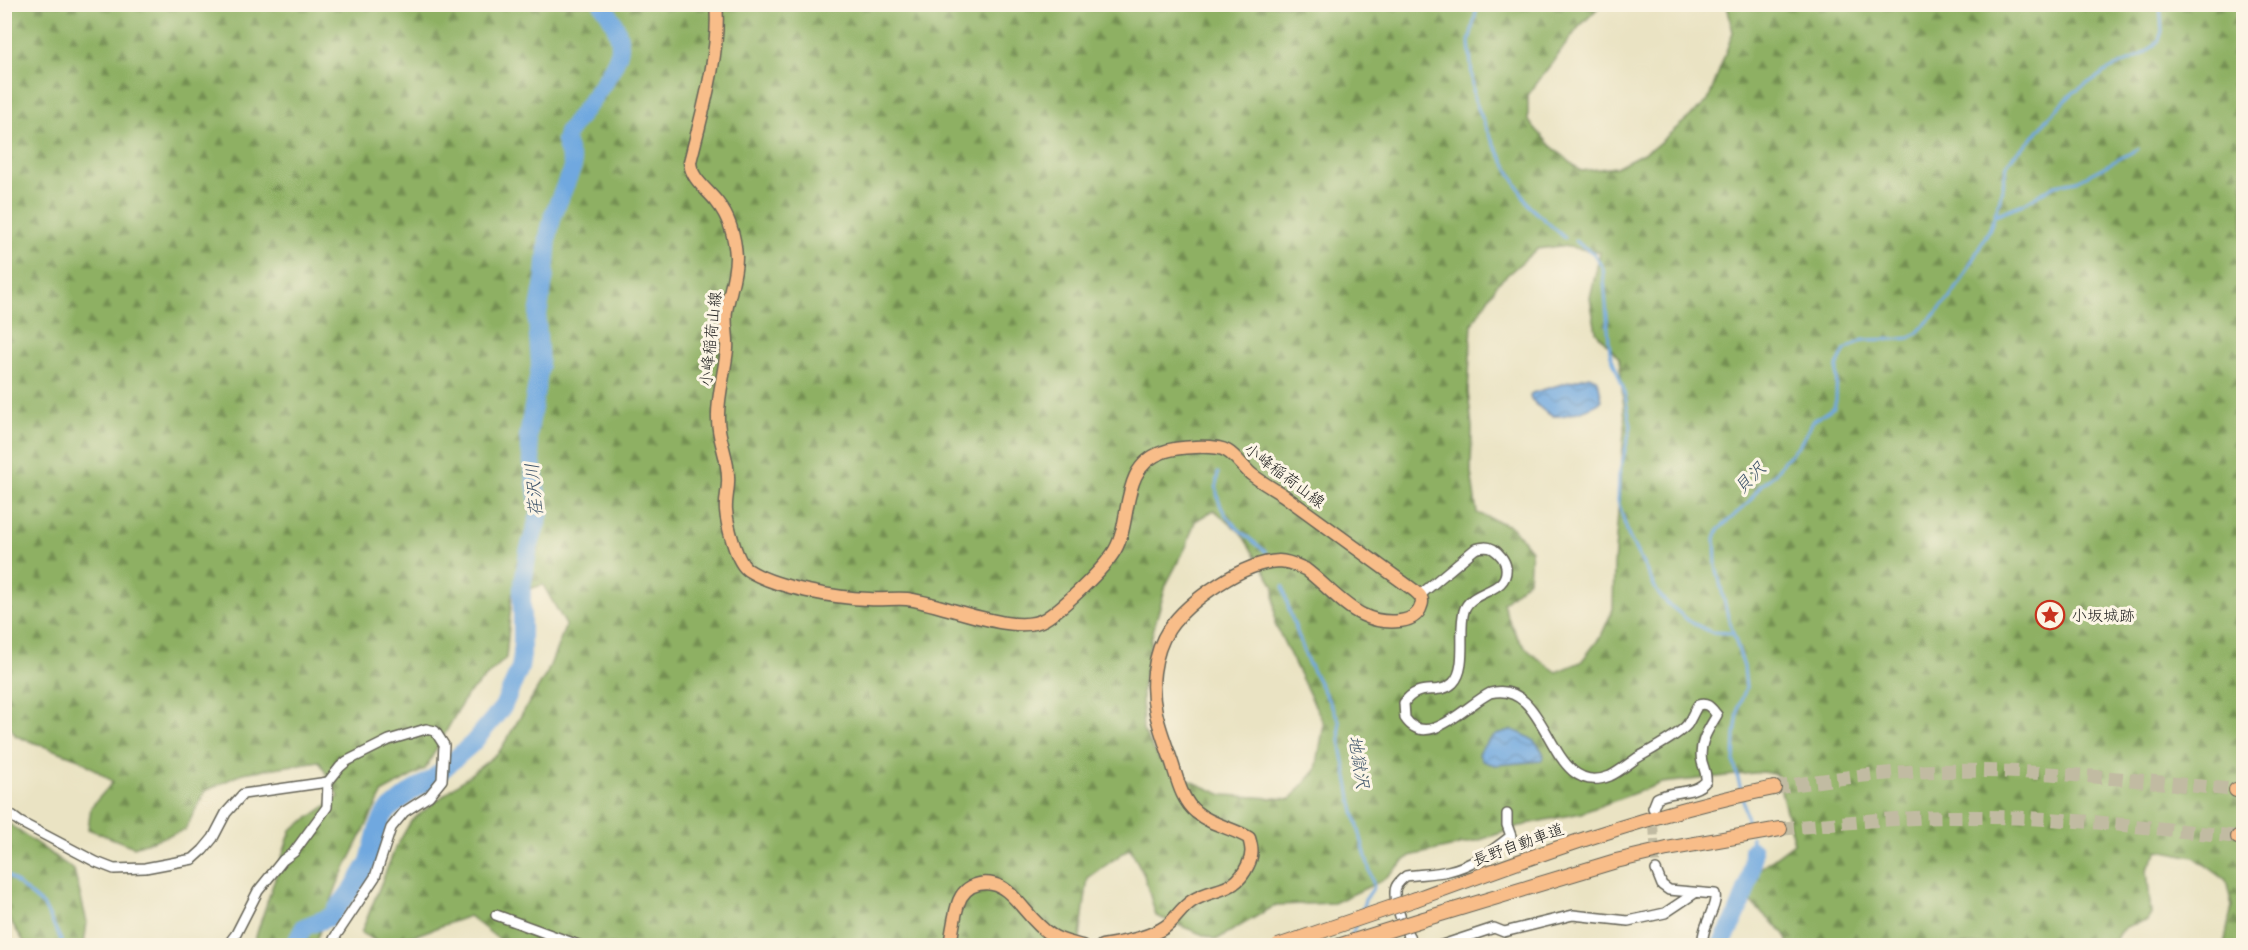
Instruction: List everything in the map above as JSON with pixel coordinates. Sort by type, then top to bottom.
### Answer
[{"type":"highway","name":"長野自動車道","points":[[1278,945],[1416,899],[1604,831],[1715,800],[1774,788]]},
{"type":"highway","points":[[1338,945],[1616,861],[1667,849],[1780,829]]},
{"type":"main road","name":"小峰稲荷山線","points":[[716,4],[718,23],[715,49],[690,162],[690,171],[726,215],[735,246],[735,273],[725,314],[728,345],[717,418],[720,441],[728,466],[726,508],[728,524],[745,567],[757,575],[790,586],[837,596],[908,599],[1004,622],[1024,624],[1041,621],[1070,600],[1115,549],[1133,480],[1150,459],[1172,449],[1219,448],[1229,452],[1264,484],[1420,595]]},
{"type":"main road","points":[[1102,945],[1152,934],[1166,927],[1192,901],[1237,883],[1251,859],[1252,848],[1249,838],[1208,820],[1196,812],[1185,799],[1154,712],[1153,692],[1157,656],[1169,629],[1182,613],[1195,601],[1229,579],[1265,563],[1280,561],[1305,569],[1364,616],[1380,620],[1407,620],[1415,616],[1421,609],[1423,601],[1420,595]]},
{"type":"main road","points":[[950,945],[958,901],[966,891],[986,882],[998,885],[1008,892],[1051,935],[1069,943],[1082,945]]},
{"type":"street","points":[[1420,595],[1475,549],[1490,547],[1497,552],[1506,565],[1506,573],[1498,585],[1474,597],[1464,609],[1460,668],[1452,684],[1445,688],[1415,692],[1404,703],[1405,718],[1416,729],[1430,730],[1441,726],[1490,693],[1497,691],[1511,693],[1526,700],[1563,761],[1577,773],[1594,779],[1611,775],[1686,727],[1698,705],[1705,703],[1710,706],[1717,715],[1700,747],[1707,776],[1706,781],[1698,788],[1656,798],[1653,808]]},
{"type":"street","points":[[227,945],[236,934],[258,891],[284,860],[294,852],[327,807],[328,782],[347,760],[389,741],[426,729],[435,731],[444,745],[442,780],[429,796],[404,812],[392,828],[375,877],[331,945]]},
{"type":"street","points":[[4,810],[36,831],[96,862],[114,869],[145,868],[193,859],[213,838],[226,813],[243,794],[328,782]]},
{"type":"street","points":[[1417,945],[1408,937],[1395,898],[1396,887],[1400,880],[1406,876],[1449,871],[1473,862],[1492,851],[1511,836],[1506,825],[1507,814]]},
{"type":"street","points":[[1656,870],[1662,885],[1669,890],[1715,894],[1716,900],[1708,917],[1703,945]]},
{"type":"street","points":[[1439,945],[1494,928],[1504,932],[1574,915],[1628,921],[1665,913],[1695,893]]},
{"type":"street","points":[[496,915],[581,945]]},
{"type":"green space","points":[[5,5],[1601,5],[1578,28],[1528,95],[1528,120],[1550,145],[1581,171],[1616,167],[1653,148],[1708,101],[1733,32],[1727,5],[2243,5],[2243,945],[2224,945],[2232,906],[2226,880],[2194,857],[2159,850],[2147,869],[2151,914],[2147,921],[2130,925],[2122,930],[2114,945],[1788,945],[1785,934],[1748,900],[1758,870],[1794,843],[1777,775],[1763,772],[1662,783],[1581,813],[1531,823],[1477,841],[1410,856],[1383,880],[1334,903],[1276,905],[1216,940],[1156,916],[1144,875],[1130,848],[1088,878],[1079,945],[576,945],[501,941],[469,916],[419,934],[381,944],[361,933],[395,849],[411,821],[499,752],[547,673],[566,625],[543,585],[512,594],[506,658],[466,696],[425,769],[383,792],[338,883],[316,941],[253,945],[291,830],[339,797],[319,761],[243,773],[205,791],[185,830],[134,847],[88,829],[91,807],[113,782],[79,759],[16,736],[5,721]],"holes":[[[1561,246],[1600,252],[1590,298],[1596,332],[1619,358],[1625,419],[1613,609],[1601,636],[1581,662],[1557,672],[1522,644],[1512,627],[1503,603],[1529,580],[1531,550],[1512,527],[1477,513],[1471,472],[1472,427],[1468,392],[1472,324],[1498,283],[1537,249]],[[1214,510],[1241,533],[1274,586],[1275,624],[1324,724],[1316,770],[1291,799],[1223,795],[1188,780],[1160,760],[1143,731],[1142,689],[1152,635],[1166,585],[1187,545],[1195,521]]]},
{"type":"green space","points":[[5,821],[74,870],[87,922],[84,945],[26,945],[5,912]]},
{"type":"water","points":[[1589,376],[1598,380],[1602,400],[1587,409],[1553,416],[1531,399],[1532,393]]},
{"type":"water","points":[[1512,730],[1527,736],[1539,746],[1544,755],[1541,761],[1495,765],[1482,761],[1479,754],[1488,741]]},
{"type":"waterway","name":"荏沢川","points":[[294,946],[304,927],[330,917],[353,888],[369,861],[377,830],[385,813],[412,791],[432,779],[473,743],[503,707],[520,668],[522,588],[528,552],[540,513],[528,437],[540,366],[537,321],[553,215],[573,166],[565,141],[567,133],[607,78],[614,66],[620,46],[617,29],[602,4]]},
{"type":"waterway","points":[[1478,4],[1469,42],[1474,98],[1489,135],[1529,206],[1565,238]]},
{"type":"waterway","name":"貝沢","points":[[1741,790],[1734,763],[1735,734],[1739,706],[1746,688],[1744,667],[1728,617],[1716,566],[1715,538],[1718,530],[1748,503],[1761,485],[1774,475],[1785,459],[1799,446],[1813,421],[1834,407],[1837,366],[1845,350],[1863,340],[1909,338],[1916,334],[1949,299],[1990,228],[1999,203],[2007,165],[2014,155],[2031,140],[2047,119],[2073,93],[2108,70],[2142,55],[2159,40],[2162,31],[2160,4]]},
{"type":"waterway","points":[[1995,215],[2023,204],[2055,185],[2077,181],[2138,149]]},
{"type":"waterway","points":[[1575,241],[1593,253],[1603,268],[1610,353],[1624,390],[1631,426],[1619,475],[1618,501],[1629,537],[1658,593],[1666,602],[1689,621],[1711,632],[1733,633]]},
{"type":"waterway","name":"地獄沢","points":[[1218,473],[1216,487],[1222,509],[1237,528],[1266,552]]},
{"type":"waterway","name":"地獄沢","points":[[1283,586],[1308,662],[1339,720],[1340,741],[1353,808],[1374,887],[1365,900],[1361,913]]},
{"type":"waterway","name":"貝沢","points":[[1743,799],[1749,831]]},
{"type":"waterway","name":"貝沢","points":[[1751,837],[1753,850]]},
{"type":"waterway","points":[[1720,946],[1747,888],[1753,850]]},
{"type":"waterway","points":[[4,872],[44,906],[64,946]]},
{"type":"waterway","name":"地獄沢","points":[[1351,938],[1356,924]]},
{"type":"tunnel","points":[[1774,788],[1875,774],[1974,771],[2086,776],[2236,790]]},
{"type":"tunnel","points":[[1653,813],[1656,870]]},
{"type":"tunnel","points":[[1780,829],[1904,819],[2012,817],[2238,837]]},
{"type":"place","name":"小坂城跡","points":[[2050,615]]}]
